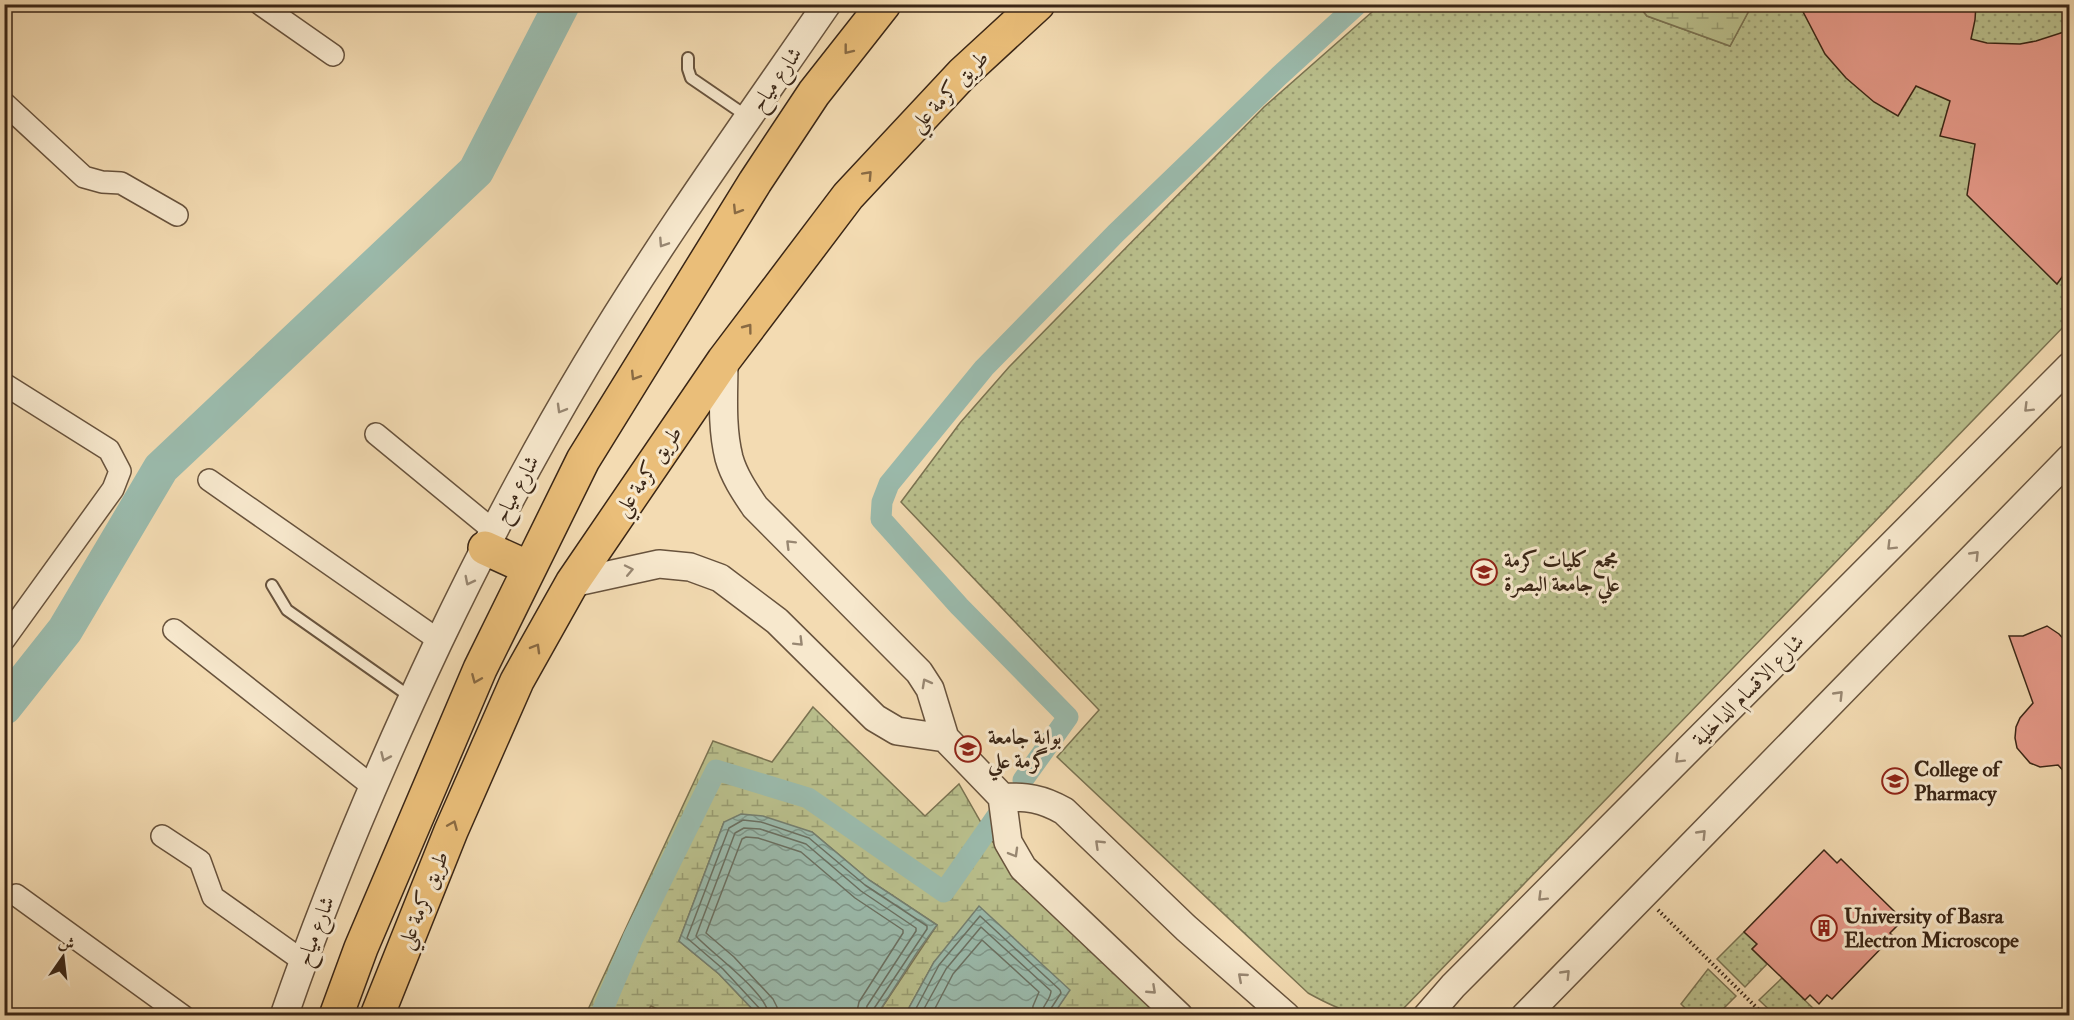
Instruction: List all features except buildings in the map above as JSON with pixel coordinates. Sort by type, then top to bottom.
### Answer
[{"type":"highway","name":"طريق كرمة علي","points":[[336,1016],[361,948],[480,669],[583,460],[754,182],[814,93],[884,4]]},
{"type":"highway","name":"طريق كرمة علي","points":[[377,1016],[451,831],[517,681],[573,584],[724,360],[848,196],[962,74],[1038,4]]},
{"type":"highway","points":[[490,539],[529,568]]},
{"type":"street","points":[[260,4],[333,54]]},
{"type":"street","name":"شارع مياح","points":[[284,1016],[303,960],[372,786],[412,698],[490,539],[546,433],[626,300],[827,4]]},
{"type":"street","points":[[4,103],[84,177],[102,182],[121,183],[177,215]]},
{"type":"street","points":[[724,360],[724,432],[730,459],[740,484],[754,507],[919,672],[930,689],[945,738],[1002,797],[1008,842],[1023,868],[1179,1016]]},
{"type":"street","name":"شارع الاقسام الداخلية","points":[[1427,1016],[1453,986],[2070,366]]},
{"type":"street","points":[[4,384],[109,450],[120,471],[113,489],[4,640]]},
{"type":"street","points":[[376,434],[490,539]]},
{"type":"street","points":[[1539,1011],[1643,895],[2070,458]]},
{"type":"street","points":[[209,480],[440,641]]},
{"type":"street","points":[[573,584],[659,564],[690,567],[720,578],[777,621],[875,718],[897,731],[945,738]]},
{"type":"street","points":[[174,630],[372,786]]},
{"type":"street","points":[[1002,797],[1045,800],[1064,811],[1186,928],[1286,1016]]},
{"type":"street","points":[[162,836],[200,861],[213,897],[303,960]]},
{"type":"street","points":[[16,895],[183,1016]]},
{"type":"lane","points":[[688,58],[691,78],[749,118]]},
{"type":"lane","points":[[272,585],[286,610],[412,698]]},
{"type":"path","points":[[1643,895],[1765,1016]]},
{"type":"green space","name":"مجمع كليات كرمة علي جامعة البصرة","points":[[1380,5],[1638,5],[1647,16],[1730,46],[1752,5],[2069,5],[2069,321],[1401,1011],[1363,1014],[1342,1010],[1308,993],[1057,757],[1099,710],[901,502],[960,423],[1009,367],[1264,107]]},
{"type":"green space","points":[[1638,5],[1752,5],[1730,46],[1647,16]]},
{"type":"green space","points":[[813,707],[925,816],[959,784],[991,840],[1070,929],[1162,1015],[1053,1015],[1069,990],[934,962],[905,1015],[877,1015],[937,925],[869,880],[812,832],[724,822],[679,941],[719,974],[758,1015],[670,1015],[651,1006],[644,1015],[585,1016],[713,741],[772,762]]},
{"type":"green space","points":[[1744,932],[1757,944],[1752,949],[1767,964],[1745,987],[1717,959]]},
{"type":"green space","points":[[1708,969],[1736,996],[1717,1015],[1692,1015],[1681,1004]]},
{"type":"green space","points":[[1782,978],[1820,1015],[1775,1015],[1759,1000]]},
{"type":"water","points":[[741,814],[763,816],[812,832],[869,880],[937,925],[877,1015],[758,1015],[719,974],[679,941],[724,822]]},
{"type":"water","points":[[979,906],[1070,990],[1053,1015],[905,1015],[934,962]]},
{"type":"waterway","points":[[4,707],[65,630],[161,468],[476,171],[562,4]]},
{"type":"waterway","points":[[1023,780],[1068,717],[959,606],[881,519],[882,502],[889,484],[984,368],[1116,233],[1279,76],[1358,4]]},
{"type":"waterway","points":[[600,1016],[633,938],[716,770],[808,798],[944,892],[999,813]]},
{"type":"place","name":"مجمع كليات كرمة علي جامعة البصرة","points":[[1484,572]]},
{"type":"place","name":"بوابة جامعة گرمة علي","points":[[968,749]]},
{"type":"place","name":"College of Pharmacy","points":[[1895,781]]},
{"type":"place","name":"University of Basra Electron Microscope","points":[[1824,928]]}]
